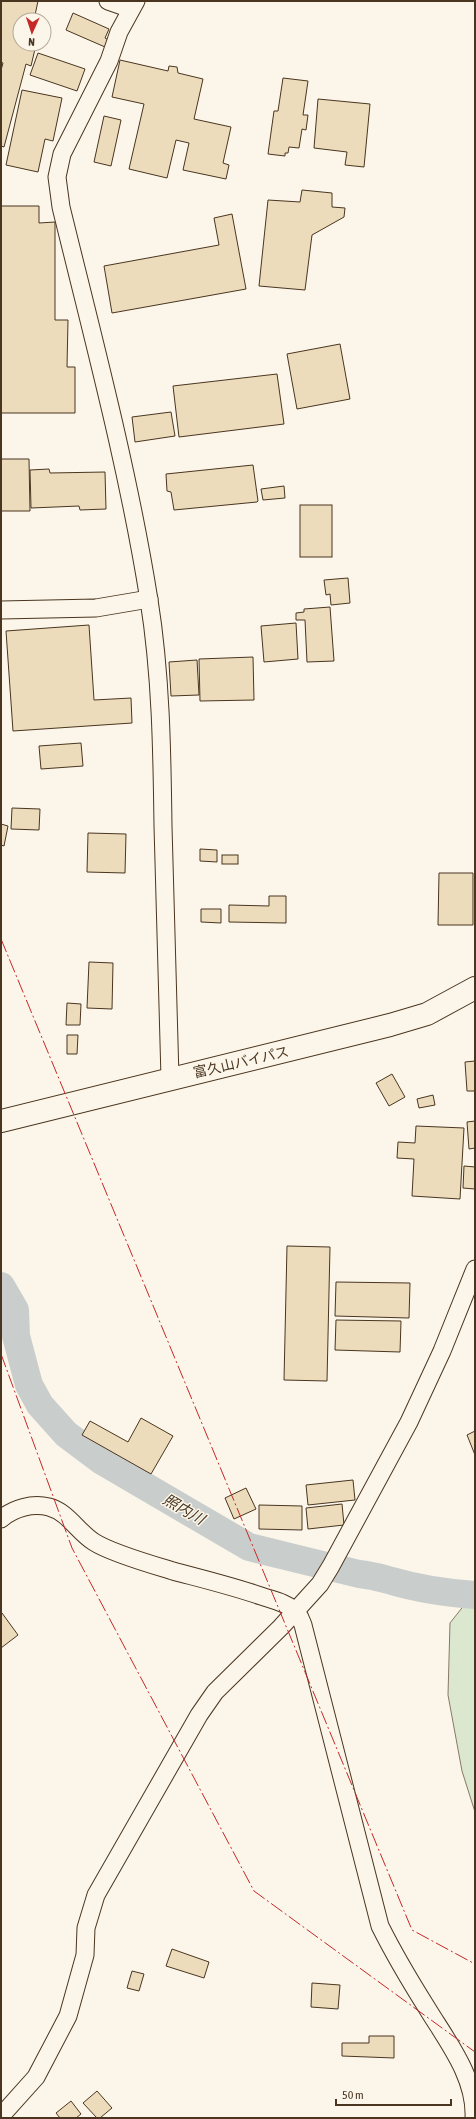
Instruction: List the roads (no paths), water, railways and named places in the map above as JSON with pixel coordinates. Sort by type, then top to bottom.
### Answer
[{"type":"highway","name":"富久山バイパス","points":[[1,1121],[170,1078],[390,1025],[427,1014],[475,988]]},
{"type":"street","points":[[108,1],[133,5],[119,32],[109,61],[62,154],[57,177],[61,207],[122,456],[149,599],[156,666],[161,742],[170,1078]]},
{"type":"street","points":[[1,610],[96,608],[149,599]]},
{"type":"street","points":[[1,2116],[36,2077],[68,2016],[85,1955],[86,1928],[102,1882],[215,1692],[281,1627],[320,1584],[331,1566],[409,1422],[442,1351],[475,1269]]},
{"type":"street","points":[[1,1519],[10,1511],[21,1508],[39,1506],[50,1507],[62,1513],[84,1535],[100,1546],[174,1571],[252,1592],[284,1603],[295,1610],[303,1625],[380,1926],[391,1949],[462,2068],[473,2099],[474,2118]]},
{"type":"waterway","name":"照内川","points":[[1,1286],[15,1310],[16,1336],[29,1385],[40,1405],[66,1434],[102,1461],[249,1547],[413,1586],[444,1592],[475,1595]]}]
